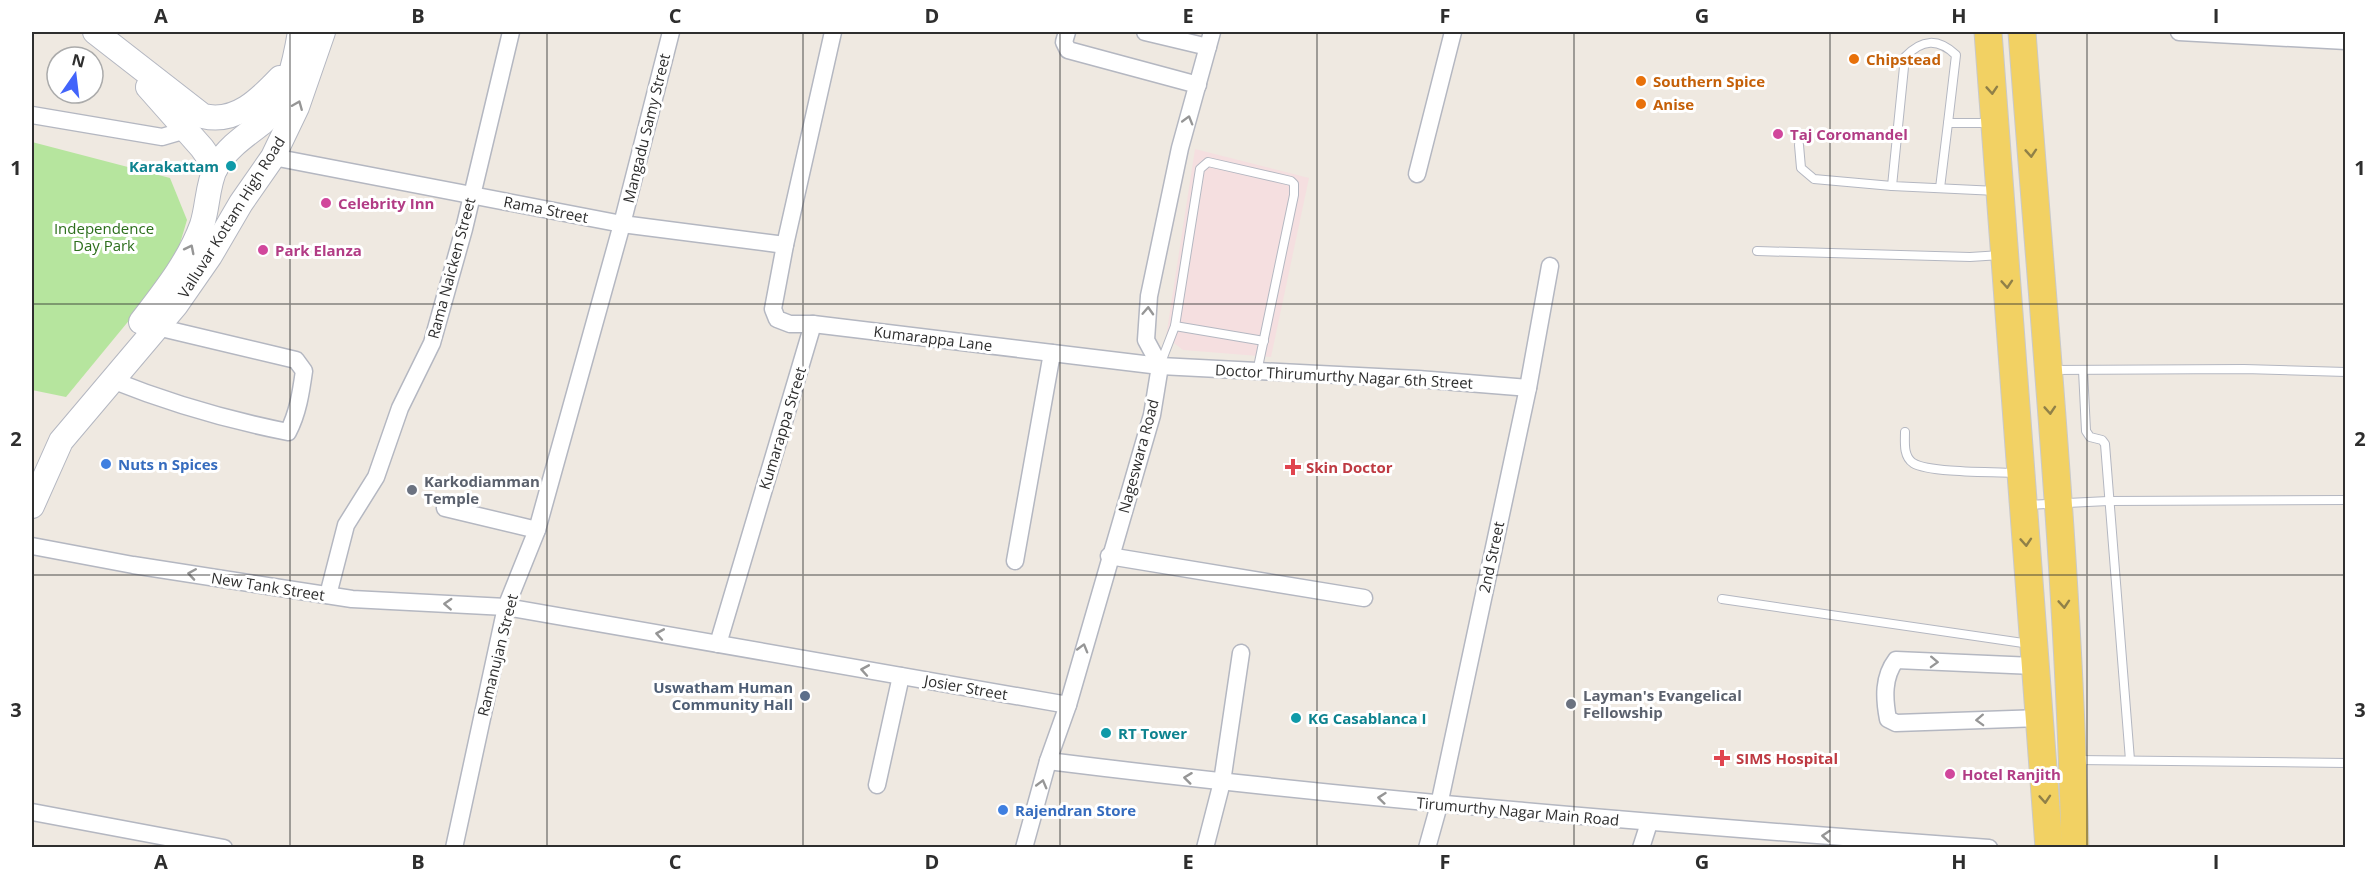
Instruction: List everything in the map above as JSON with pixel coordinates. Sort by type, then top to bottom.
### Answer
[{"type":"main road","points":[[81,32],[149,89],[195,123],[225,118],[245,110],[261,98],[294,63]]},
{"type":"main road","points":[[95,32],[195,123],[216,168]]},
{"type":"main road","name":"Valluvar Kottam High Road","points":[[32,465],[49,434],[138,326],[176,275],[202,224],[216,168],[244,135],[264,121],[282,96],[294,63],[300,32]]},
{"type":"main road","name":"Valluvar Kottam High Road","points":[[32,506],[62,441],[176,305],[273,157],[297,107],[323,32]]},
{"type":"main road","points":[[1988,32],[2049,848]]},
{"type":"main road","points":[[2022,32],[2057,503],[2073,760],[2075,848]]},
{"type":"street","name":"Rama Naicken Street","points":[[328,595],[346,525],[376,477],[400,408],[432,343],[464,229],[511,32]]},
{"type":"street","name":"Mangadu Samy Street","points":[[622,224],[671,32]]},
{"type":"street","points":[[813,324],[790,324],[777,319],[773,309],[785,245],[833,32]]},
{"type":"street","points":[[1067,32],[1064,42],[1068,50],[1198,84]]},
{"type":"street","points":[[1145,32],[1210,39],[1180,148],[1149,296],[1146,340],[1160,366]]},
{"type":"street","points":[[1416,174],[1454,32]]},
{"type":"street","points":[[2179,32],[2346,41]]},
{"type":"street","points":[[32,115],[162,137],[195,123]]},
{"type":"street","name":"Rama Street","points":[[273,157],[622,224],[785,245]]},
{"type":"street","name":"Ramanujan Street","points":[[454,848],[506,607],[537,530],[622,224]]},
{"type":"street","name":"2nd Street","points":[[1427,848],[1439,804],[1528,388],[1550,266]]},
{"type":"street","name":"Kumarappa Lane","points":[[813,324],[1160,366]]},
{"type":"street","name":"Kumarappa Street","points":[[718,644],[813,324]]},
{"type":"street","points":[[112,380],[170,402],[248,424],[288,432],[294,421],[304,371],[296,360],[157,327]]},
{"type":"street","points":[[1015,561],[1052,353]]},
{"type":"street","name":"Doctor Thirumurthy Nagar 6th Street","points":[[1160,366],[1418,379],[1528,388]]},
{"type":"street","name":"Nageswara Road","points":[[1068,705],[1152,415],[1160,366]]},
{"type":"street","points":[[445,508],[537,530]]},
{"type":"street","name":"New Tank Street","points":[[32,546],[133,565],[352,599],[506,607]]},
{"type":"street","points":[[1110,556],[1364,598]]},
{"type":"street","points":[[506,607],[718,644]]},
{"type":"street","name":"Josier Street","points":[[718,644],[1068,705]]},
{"type":"street","points":[[1205,848],[1221,782],[1241,653]]},
{"type":"street","points":[[2034,655],[1896,660],[1887,671],[1884,703],[1888,719],[1896,723],[2039,718]]},
{"type":"street","points":[[877,785],[901,676]]},
{"type":"street","points":[[1024,848],[1048,761],[1068,705]]},
{"type":"street","name":"Tirumurthy Nagar Main Road","points":[[1048,761],[1221,782],[1439,804],[1649,823],[1989,848]]},
{"type":"street","points":[[32,812],[224,848]]},
{"type":"street","points":[[1641,848],[1649,823]]},
{"type":"lane","points":[[1892,186],[1905,57],[1915,46],[1924,43],[1938,44],[1948,48],[1956,55],[1940,188]]},
{"type":"lane","points":[[1948,123],[1995,123]]},
{"type":"lane","points":[[1799,145],[1801,168],[1814,179],[1892,186],[2000,191]]},
{"type":"lane","points":[[1160,366],[1175,326],[1200,169],[1208,162],[1291,181],[1294,184],[1294,195],[1257,372]]},
{"type":"lane","points":[[1758,251],[1970,257],[2004,255]]},
{"type":"lane","points":[[1175,326],[1264,341]]},
{"type":"lane","points":[[2048,370],[2244,369],[2346,372]]},
{"type":"lane","points":[[2083,370],[2086,431],[2090,437],[2102,440],[2105,444],[2130,760]]},
{"type":"lane","points":[[1905,432],[1905,452],[1912,463],[1930,468],[2021,474]]},
{"type":"lane","points":[[2023,506],[2108,501],[2346,500]]},
{"type":"lane","points":[[1722,599],[2034,655]]},
{"type":"lane","points":[[2073,760],[2346,763]]},
{"type":"shaded area","points":[[1195,149],[1309,178],[1271,357],[1183,350],[1166,337]]},
{"type":"green space","name":"Independence Day Park","points":[[32,142],[170,178],[187,220],[173,267],[66,397],[32,390]]},
{"type":"place","name":"Chipstead","points":[[1854,59]]},
{"type":"place","name":"Southern Spice","points":[[1641,81]]},
{"type":"place","name":"Anise","points":[[1641,104]]},
{"type":"place","name":"Taj Coromandel","points":[[1778,134]]},
{"type":"place","name":"Karakattam","points":[[231,166]]},
{"type":"place","name":"Celebrity Inn","points":[[326,203]]},
{"type":"place","name":"Park Elanza","points":[[263,250]]},
{"type":"place","name":"Nuts n Spices","points":[[106,464]]},
{"type":"place","name":"Skin Doctor","points":[[1293,467]]},
{"type":"place","name":"Karkodiamman Temple","points":[[412,490]]},
{"type":"place","name":"Uswatham Human Community Hall","points":[[805,696]]},
{"type":"place","name":"Layman's Evangelical Fellowship","points":[[1571,704]]},
{"type":"place","name":"KG Casablanca I","points":[[1296,718]]},
{"type":"place","name":"RT Tower","points":[[1106,733]]},
{"type":"place","name":"SIMS Hospital","points":[[1722,758]]},
{"type":"place","name":"Hotel Ranjith","points":[[1950,774]]},
{"type":"place","name":"Rajendran Store","points":[[1003,810]]}]
